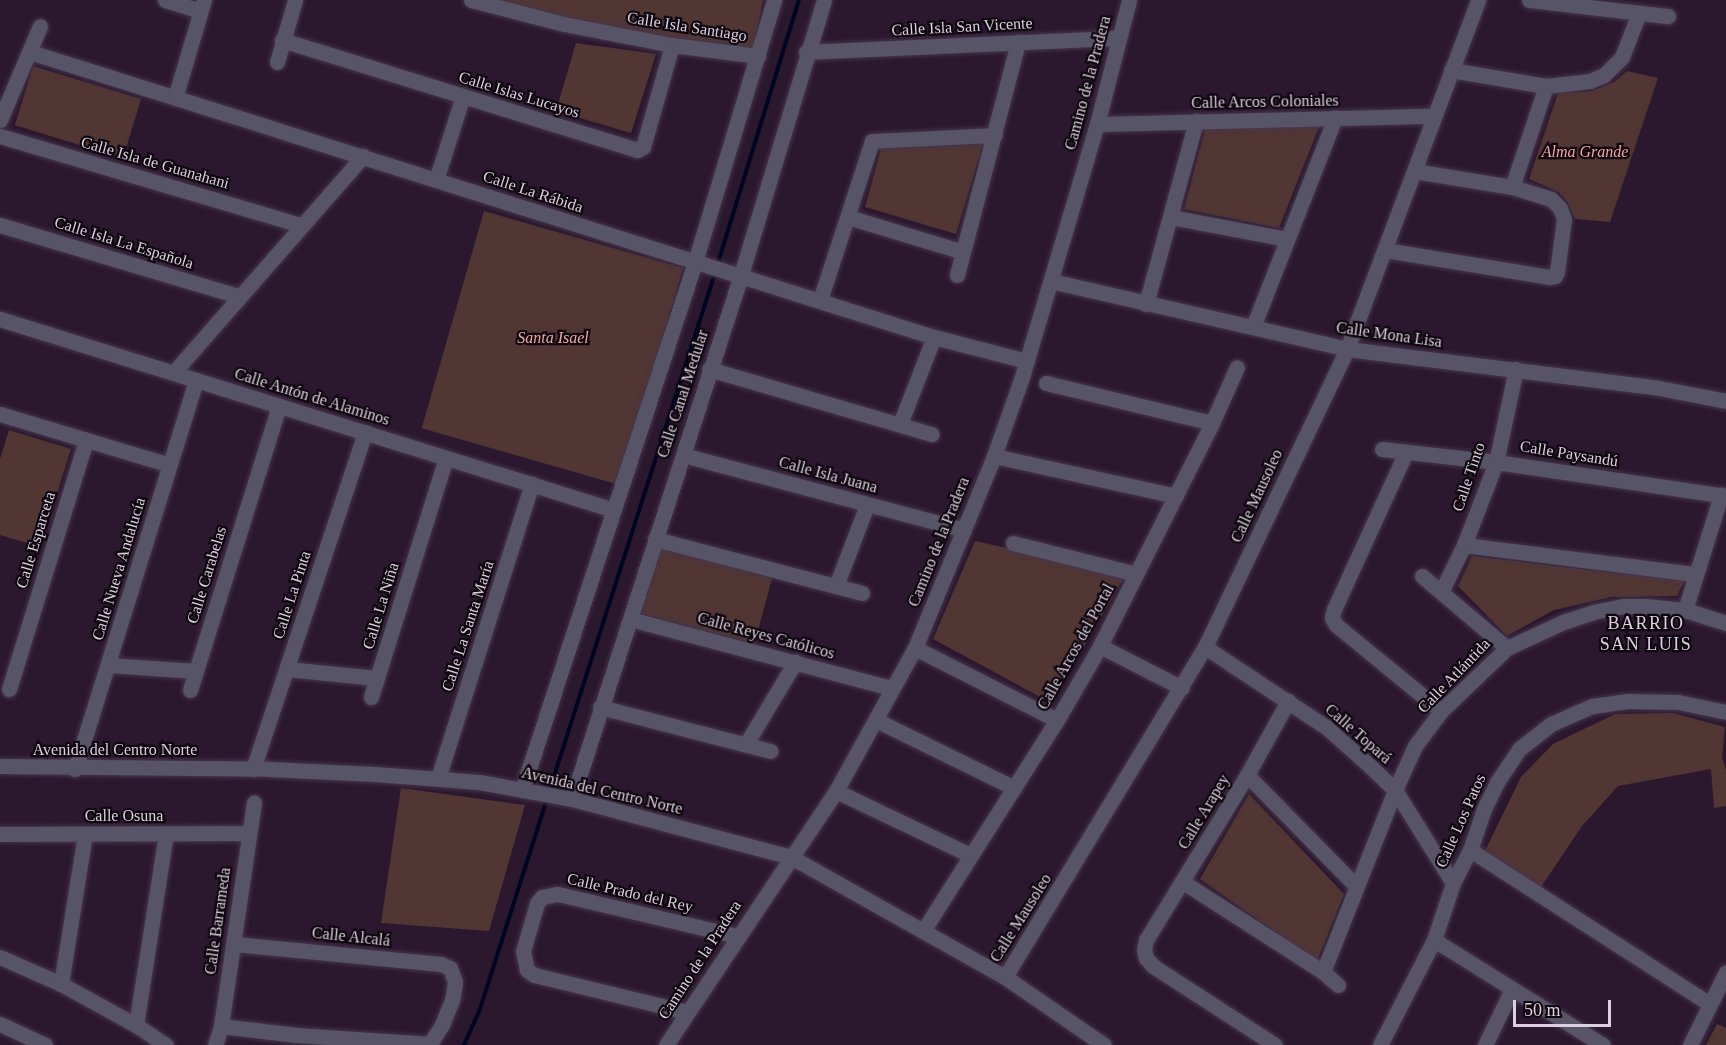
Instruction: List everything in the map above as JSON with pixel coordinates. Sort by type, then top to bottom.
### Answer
[{"type":"street","points":[[165,0],[202,6],[175,98]]},
{"type":"street","points":[[277,62],[295,0]]},
{"type":"street","name":"Calle Isla Santiago","points":[[471,0],[488,2],[564,24],[672,45],[758,56]]},
{"type":"street","name":"Calle Canal Medular","points":[[528,790],[614,510],[701,264],[774,0]]},
{"type":"street","name":"Calle Canal Medular","points":[[566,797],[630,619],[709,369],[736,273],[824,0]]},
{"type":"street","name":"Camino de la Pradera","points":[[666,1045],[736,936],[836,791],[915,648],[994,456],[1027,361],[1097,124],[1129,0]]},
{"type":"street","name":"Calle Mausoleo","points":[[1005,977],[1205,647],[1347,349],[1478,0]]},
{"type":"street","points":[[1529,0],[1668,16]]},
{"type":"street","points":[[1451,70],[1546,86],[1575,84],[1605,75],[1622,57],[1639,13]]},
{"type":"street","points":[[0,120],[40,26]]},
{"type":"street","name":"Calle Isla San Vicente","points":[[807,52],[1119,38]]},
{"type":"street","name":"Calle Islas Lucayos","points":[[282,40],[640,150],[672,45]]},
{"type":"street","points":[[957,275],[1018,42]]},
{"type":"street","name":"Calle La Rábida","points":[[30,52],[934,337],[1027,361]]},
{"type":"street","points":[[1512,187],[1546,86]]},
{"type":"street","points":[[436,180],[463,96]]},
{"type":"street","name":"Calle Arcos Coloniales","points":[[1097,124],[1434,116]]},
{"type":"street","points":[[1253,327],[1335,118]]},
{"type":"street","points":[[1146,304],[1196,121]]},
{"type":"street","points":[[820,300],[874,141],[995,135]]},
{"type":"street","name":"Calle Isla de Guanahani","points":[[0,136],[300,225]]},
{"type":"street","points":[[174,372],[300,225],[363,156]]},
{"type":"street","points":[[1385,250],[1555,276],[1564,225],[1560,208],[1551,199],[1512,187],[1414,171]]},
{"type":"street","points":[[848,217],[963,252]]},
{"type":"street","points":[[1171,217],[1287,238]]},
{"type":"street","name":"Calle Isla La Española","points":[[0,225],[237,297]]},
{"type":"street","name":"Calle Mona Lisa","points":[[1051,280],[1146,304],[1347,349],[1659,388],[1726,400]]},
{"type":"street","name":"Calle Antón de Alaminos","points":[[0,318],[614,510]]},
{"type":"street","points":[[900,424],[934,337]]},
{"type":"street","name":"Calle Arcos del Portal","points":[[923,931],[1057,720],[1100,646],[1212,423],[1237,367]]},
{"type":"street","points":[[709,369],[932,434]]},
{"type":"street","name":"Calle Tinto","points":[[1441,592],[1464,545],[1496,462],[1516,369]]},
{"type":"street","name":"Calle Nueva Andalucía","points":[[75,769],[196,380]]},
{"type":"street","points":[[1046,383],[1212,423]]},
{"type":"street","name":"Calle Carabelas","points":[[190,690],[279,406]]},
{"type":"street","points":[[0,416],[170,465]]},
{"type":"street","name":"Calle La Pinta","points":[[253,769],[365,432]]},
{"type":"street","name":"Calle Esparceta","points":[[9,689],[7,671],[86,440]]},
{"type":"street","name":"Calle Paysandú","points":[[1382,449],[1496,462],[1724,496]]},
{"type":"street","points":[[1406,452],[1334,609],[1332,618],[1441,711]]},
{"type":"street","name":"Calle Isla Juana","points":[[682,455],[964,530]]},
{"type":"street","points":[[994,456],[1176,496]]},
{"type":"street","name":"Calle La Niña","points":[[371,697],[446,458]]},
{"type":"street","name":"Calle La Santa María","points":[[438,778],[532,484]]},
{"type":"street","points":[[1685,610],[1694,574],[1724,496]]},
{"type":"street","points":[[836,586],[867,505]]},
{"type":"street","points":[[655,539],[862,593]]},
{"type":"street","points":[[1014,543],[1136,574]]},
{"type":"street","points":[[1464,545],[1694,574]]},
{"type":"street","points":[[1422,576],[1507,648]]},
{"type":"street","name":"Calle Atlántida","points":[[1323,972],[1395,790],[1415,746],[1441,711],[1507,648],[1563,622],[1593,612],[1645,606],[1685,610],[1726,623]]},
{"type":"street","name":"Calle Reyes Católicos","points":[[630,619],[892,688]]},
{"type":"street","points":[[1100,646],[1182,688]]},
{"type":"street","name":"Calle Topará","points":[[1205,647],[1326,727],[1395,790],[1453,883]]},
{"type":"street","points":[[915,648],[1057,720]]},
{"type":"street","points":[[746,744],[795,662]]},
{"type":"street","points":[[108,665],[196,671]]},
{"type":"street","points":[[287,669],[377,678]]},
{"type":"street","name":"Calle Los Patos","points":[[1380,1045],[1434,940],[1453,883],[1470,850],[1497,782],[1519,749],[1551,724],[1592,706],[1628,700],[1678,702],[1726,712]]},
{"type":"street","name":"Calle Arapey","points":[[1275,1045],[1153,966],[1146,958],[1146,940],[1184,882],[1288,701]]},
{"type":"street","points":[[600,707],[770,751]]},
{"type":"street","points":[[876,720],[1014,788]]},
{"type":"street","name":"Avenida del Centro Norte","points":[[0,766],[75,769],[253,769],[438,778],[566,797],[791,857],[1005,977],[1104,1045]]},
{"type":"street","points":[[1247,775],[1356,886]]},
{"type":"street","points":[[836,791],[970,855]]},
{"type":"street","name":"Calle Barrameda","points":[[215,1045],[221,1026],[254,802]]},
{"type":"street","name":"Calle Osuna","points":[[1,839],[85,834],[249,832]]},
{"type":"street","points":[[61,984],[85,834]]},
{"type":"street","points":[[136,1025],[166,834]]},
{"type":"street","points":[[1470,850],[1710,1004]]},
{"type":"street","points":[[1184,882],[1323,972],[1338,985]]},
{"type":"street","name":"Calle Prado del Rey","points":[[687,1012],[534,975],[526,970],[523,951],[537,903],[542,897],[558,894],[736,936]]},
{"type":"street","points":[[1434,940],[1603,1045]]},
{"type":"street","name":"Calle Alcalá","points":[[234,944],[441,964],[454,974],[455,982],[442,1025],[430,1044]]},
{"type":"street","points":[[0,957],[61,984],[136,1025],[166,1045]]},
{"type":"street","points":[[1690,1045],[1726,972]]},
{"type":"street","points":[[1485,1045],[1512,989]]},
{"type":"street","points":[[0,1024],[45,1045]]},
{"type":"street","points":[[221,1026],[301,1040],[430,1044]]},
{"type":"green space","points":[[503,0],[763,0],[753,49],[639,33],[502,4]]},
{"type":"green space","points":[[576,43],[656,54],[631,133],[556,111]]},
{"type":"green space","points":[[33,66],[141,99],[123,158],[15,125]]},
{"type":"green space","name":"Alma Grande","points":[[1627,71],[1658,78],[1610,222],[1575,219],[1567,201],[1559,192],[1529,179],[1558,93],[1592,91],[1614,82]]},
{"type":"green space","points":[[1206,126],[1319,127],[1279,228],[1184,209]]},
{"type":"green space","points":[[983,144],[956,234],[865,207],[881,149]]},
{"type":"green space","name":"Santa Isael","points":[[484,211],[683,268],[621,485],[422,428]]},
{"type":"green space","points":[[9,430],[71,449],[40,547],[0,535],[0,459]]},
{"type":"green space","points":[[975,541],[1126,574],[1051,703],[933,639]]},
{"type":"green space","points":[[659,548],[772,578],[754,644],[641,614]]},
{"type":"green space","points":[[1472,556],[1684,581],[1677,596],[1611,597],[1554,610],[1507,636],[1458,586]]},
{"type":"green space","points":[[1673,713],[1725,727],[1722,757],[1726,770],[1726,806],[1714,808],[1711,769],[1618,786],[1582,826],[1541,887],[1485,851],[1521,777],[1553,744],[1615,714]]},
{"type":"green space","points":[[401,788],[525,805],[489,931],[381,923]]},
{"type":"green space","points":[[1249,794],[1344,894],[1317,961],[1200,879]]},
{"type":"green space","points":[[1717,1024],[1726,1028],[1726,1045],[1706,1045]]},
{"type":"waterway","points":[[717,266],[799,0]]},
{"type":"waterway","points":[[549,792],[715,273]]},
{"type":"waterway","points":[[464,1045],[479,1012],[547,799]]},
{"type":"district","name":"BARRIO SAN LUIS","points":[[1646,634]]}]
